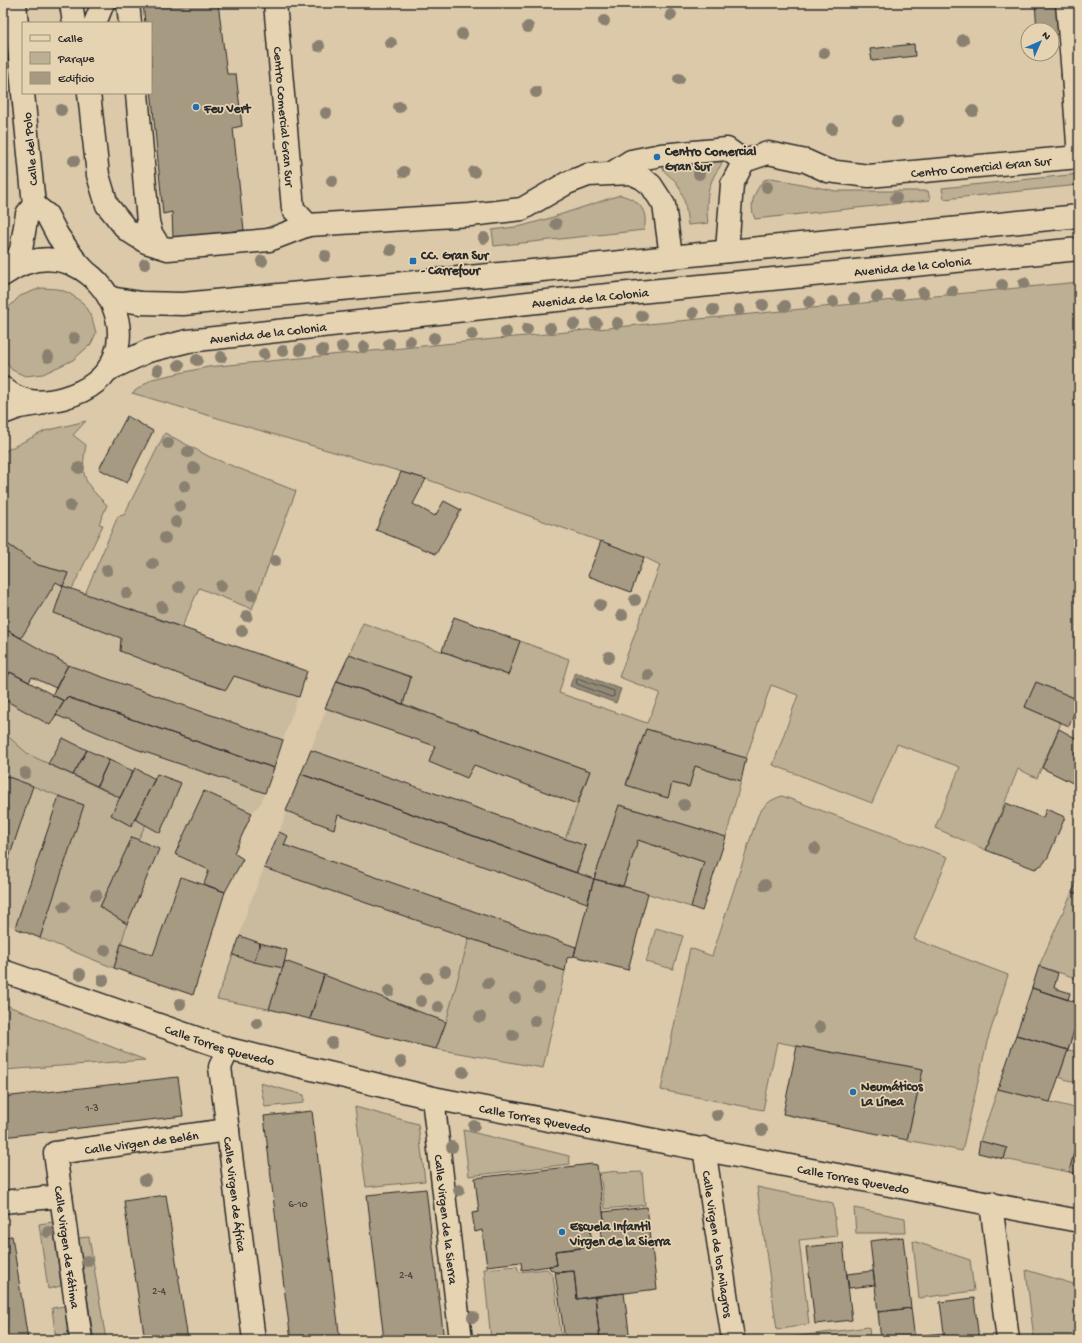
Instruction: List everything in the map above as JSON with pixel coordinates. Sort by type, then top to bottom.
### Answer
[{"type":"street","name":"Calle del Polo","points":[[15,3],[22,81]]},
{"type":"street","points":[[71,3],[74,22]]},
{"type":"street","points":[[95,22],[103,3]]},
{"type":"street","points":[[128,3],[130,22]]},
{"type":"street","name":"Centro Comercial Gran Sur","points":[[275,3],[293,209],[308,225]]},
{"type":"street","points":[[1067,3],[1076,70],[1079,157]]},
{"type":"street","name":"Calle del Polo","points":[[8,271],[21,250],[27,214],[34,205],[23,94]]},
{"type":"street","points":[[89,94],[98,175],[107,205],[127,230],[146,242],[168,249],[269,240],[308,225],[470,215],[522,209],[567,183],[588,175],[631,173],[642,178],[651,185],[660,196],[664,205],[671,256]]},
{"type":"street","points":[[137,94],[148,222],[151,233],[159,246]]},
{"type":"street","points":[[612,173],[631,161],[661,155],[727,149],[744,161],[732,184],[727,251]]},
{"type":"street","name":"Centro Comercial Gran Sur","points":[[744,161],[768,153],[806,162],[828,171],[869,176],[1079,157]]},
{"type":"street","name":"Calle del Polo","points":[[34,205],[46,215],[74,259],[85,271]]},
{"type":"street","points":[[110,298],[141,303],[183,304],[1079,216]]},
{"type":"street","name":"Avenida de la Colonia","points":[[108,370],[148,350],[188,341],[536,302],[1079,249]]},
{"type":"street","points":[[3,413],[19,407],[44,403],[69,396],[92,385],[108,370],[115,353],[119,334],[117,316],[110,298],[99,282],[85,271],[68,263],[49,260],[31,262],[8,271]]},
{"type":"street","points":[[3,388],[25,400],[44,403]]},
{"type":"street","name":"Calle Torres Quevedo","points":[[3,971],[228,1050],[433,1098],[704,1148],[1079,1221]]},
{"type":"street","name":"Calle Virgen de África","points":[[228,1050],[220,1067],[254,1340]]},
{"type":"street","name":"Calle Virgen de la Sierra","points":[[433,1098],[461,1340]]},
{"type":"street","name":"Calle Virgen de Belén","points":[[55,1153],[228,1130]]},
{"type":"street","name":"Calle Virgen de los Milagros","points":[[704,1148],[733,1340]]},
{"type":"street","name":"Calle Virgen de Fátima","points":[[55,1153],[81,1340]]},
{"type":"street","points":[[3,1202],[61,1196]]},
{"type":"street","points":[[991,1203],[1008,1340]]},
{"type":"shaded area","points":[[3,541],[38,565],[68,573],[64,586],[307,671],[261,803],[252,813],[234,853],[243,859],[225,892],[193,995],[114,968],[127,924],[100,907],[132,837],[131,826],[111,815],[120,798],[28,754],[3,732]],"holes":[[[33,678],[55,688],[52,695],[29,682]]]},
{"type":"shaded area","points":[[337,681],[590,771],[565,839],[586,846],[577,873],[594,879],[574,956],[567,958],[565,971],[446,1022],[436,1049],[269,1009],[283,968],[233,955],[249,905],[279,832]]},
{"type":"shaded area","points":[[3,775],[84,805],[40,938],[3,923]]},
{"type":"green space","points":[[721,160],[721,165],[712,180],[708,192],[708,223],[688,225],[685,203],[679,187],[663,168],[665,165]]},
{"type":"green space","points":[[1079,174],[1079,185],[944,199],[942,188]]},
{"type":"green space","points":[[772,178],[836,191],[928,191],[930,200],[755,219],[752,203],[755,193],[764,180]]},
{"type":"green space","points":[[620,195],[632,199],[641,206],[645,217],[644,230],[494,246],[492,230],[522,226]]},
{"type":"green space","points":[[1079,282],[1079,700],[1036,682],[1025,707],[1061,723],[1037,778],[1018,769],[986,850],[935,828],[960,767],[897,744],[872,803],[773,765],[798,695],[771,685],[746,758],[646,729],[626,784],[667,798],[672,783],[689,787],[695,766],[741,781],[726,837],[620,805],[594,879],[577,873],[586,846],[565,839],[590,771],[403,704],[411,677],[349,655],[363,623],[508,675],[520,641],[569,659],[559,693],[647,723],[660,693],[619,677],[660,565],[644,557],[426,479],[132,393],[152,379],[208,367]]},
{"type":"green space","points":[[41,288],[58,289],[69,293],[83,303],[92,318],[96,333],[91,344],[73,360],[43,374],[25,376],[12,370],[4,359],[3,319],[9,307],[20,296]]},
{"type":"green space","points":[[86,421],[73,435],[86,445],[84,472],[86,479],[93,491],[107,505],[99,524],[103,525],[72,589],[63,586],[68,573],[38,565],[3,541],[3,452],[45,431]]},
{"type":"green space","points":[[165,433],[210,457],[296,491],[252,609],[199,588],[182,627],[85,594],[118,516],[124,515]]},
{"type":"green space","points":[[3,732],[28,754],[120,798],[112,815],[131,826],[135,819],[146,824],[138,840],[132,838],[100,907],[127,924],[114,968],[40,938],[83,805],[3,775],[7,763],[3,760]]},
{"type":"green space","points":[[782,796],[948,857],[914,939],[1008,975],[987,1042],[962,1151],[907,1140],[923,1069],[777,1042],[763,1110],[661,1090],[690,948],[712,956],[758,815],[768,803]]},
{"type":"green space","points":[[638,840],[704,862],[691,907],[623,886]]},
{"type":"green space","points":[[1072,892],[1079,894],[1079,979],[1039,966]]},
{"type":"green space","points":[[656,928],[683,936],[673,969],[646,962]]},
{"type":"green space","points":[[469,938],[565,971],[543,1068],[436,1049],[446,1022]]},
{"type":"green space","points":[[233,955],[283,968],[269,1009],[217,999]]},
{"type":"green space","points":[[3,1004],[145,1060],[3,1070]]},
{"type":"green space","points":[[1068,1050],[1079,1052],[1079,1084],[1059,1077]]},
{"type":"green space","points":[[260,1083],[304,1095],[304,1103],[265,1107]]},
{"type":"green space","points":[[998,1089],[1079,1109],[1079,1133],[1069,1172],[1004,1159],[1007,1148],[980,1141]]},
{"type":"green space","points":[[355,1107],[418,1124],[425,1181],[366,1187]]},
{"type":"green space","points":[[463,1130],[569,1156],[570,1164],[469,1176]]},
{"type":"green space","points":[[618,1171],[618,1173],[642,1172],[645,1205],[605,1209],[600,1173]]},
{"type":"green space","points":[[757,1187],[833,1203],[837,1236],[799,1240],[809,1324],[777,1330]]},
{"type":"green space","points":[[854,1208],[905,1218],[906,1233],[856,1233]]},
{"type":"green space","points":[[53,1222],[61,1286],[48,1289],[39,1224]]},
{"type":"green space","points":[[89,1237],[106,1340],[94,1340],[78,1238]]},
{"type":"green space","points":[[913,1241],[970,1260],[974,1291],[919,1298]]},
{"type":"green space","points":[[517,1266],[519,1272],[547,1269],[553,1276],[562,1340],[491,1340],[484,1269]]},
{"type":"green space","points":[[1026,1270],[1077,1285],[1079,1303],[1079,1340],[1034,1340]]},
{"type":"green space","points":[[65,1306],[69,1340],[56,1340],[52,1308]]},
{"type":"green space","points":[[869,1327],[870,1340],[776,1339]]},
{"type":"water","points":[[575,672],[621,689],[616,703],[570,686]]},
{"type":"building","name":"Feu Vert","points":[[143,3],[218,3],[227,74],[236,74],[242,126],[233,128],[244,230],[173,238],[172,212],[163,214],[152,94],[152,22],[145,22]]},
{"type":"building","points":[[1035,3],[1079,3],[1079,28],[1060,34],[1060,22],[1036,22]]},
{"type":"building","points":[[914,44],[915,56],[872,61],[870,49]]},
{"type":"building","points":[[127,416],[153,431],[127,483],[99,469]]},
{"type":"building","points":[[401,472],[426,479],[413,504],[435,516],[444,501],[461,510],[436,554],[376,530]]},
{"type":"building","points":[[3,541],[38,565],[68,573],[63,586],[56,582],[21,638],[3,628]]},
{"type":"building","points":[[601,541],[644,557],[631,592],[588,576]]},
{"type":"building","points":[[63,586],[307,671],[299,697],[234,676],[226,690],[189,678],[120,651],[121,638],[54,613]]},
{"type":"building","points":[[454,617],[520,641],[508,675],[442,651]]},
{"type":"building","points":[[3,628],[68,665],[56,688],[32,677],[29,682],[10,672],[6,680],[3,678]]},
{"type":"building","points":[[349,655],[411,677],[403,704],[337,681]]},
{"type":"building","points":[[68,665],[283,740],[274,768],[67,697],[64,701],[52,695]]},
{"type":"building","points":[[10,672],[64,701],[50,725],[3,699],[3,685]]},
{"type":"building","points":[[337,681],[590,771],[577,804],[474,765],[467,778],[429,762],[435,746],[325,708]]},
{"type":"building","points":[[1036,682],[1079,700],[1069,726],[1025,707]]},
{"type":"building","points":[[67,697],[274,768],[265,793],[136,749],[56,715]]},
{"type":"building","points":[[646,729],[746,758],[741,781],[695,766],[689,787],[672,783],[668,798],[626,785]]},
{"type":"building","points":[[1059,729],[1079,740],[1079,786],[1042,768]]},
{"type":"building","points":[[63,738],[87,750],[73,775],[48,764]]},
{"type":"building","points":[[87,750],[109,760],[97,786],[73,775]]},
{"type":"building","points":[[311,750],[586,846],[576,873],[301,774]]},
{"type":"building","points":[[109,760],[133,771],[120,798],[97,786]]},
{"type":"building","points":[[135,768],[155,779],[131,826],[111,815]]},
{"type":"building","points":[[157,774],[181,783],[160,833],[135,819]]},
{"type":"building","points":[[301,774],[594,879],[587,903],[338,815],[334,829],[286,811]]},
{"type":"building","points":[[3,775],[33,786],[3,876]]},
{"type":"building","points":[[204,791],[252,813],[234,853],[243,859],[225,892],[204,884],[209,870],[175,854]]},
{"type":"building","points":[[59,796],[84,805],[40,938],[15,928]]},
{"type":"building","points":[[1006,803],[1043,818],[1046,809],[1065,817],[1048,857],[1043,864],[1035,869],[986,850]]},
{"type":"building","points":[[619,805],[726,837],[702,911],[691,907],[704,862],[638,840],[623,886],[594,879]]},
{"type":"building","points":[[279,832],[288,836],[284,845],[576,947],[574,956],[567,958],[565,971],[264,868]]},
{"type":"building","points":[[132,837],[159,849],[127,924],[100,907]]},
{"type":"building","points":[[181,877],[225,892],[193,995],[114,968],[121,944],[153,955]]},
{"type":"building","points":[[1079,878],[1079,894],[1072,892]]},
{"type":"building","points":[[594,879],[648,893],[628,970],[574,956]]},
{"type":"building","points":[[240,936],[260,943],[254,962],[233,955]]},
{"type":"building","points":[[260,943],[287,950],[283,968],[254,962]]},
{"type":"building","points":[[285,961],[324,975],[310,1019],[269,1009]]},
{"type":"building","points":[[1039,966],[1058,973],[1054,988],[1070,993],[1068,1000],[1032,988]]},
{"type":"building","points":[[324,975],[446,1022],[436,1049],[310,1019]]},
{"type":"building","points":[[1032,988],[1079,1003],[1079,1014],[1068,1050],[1016,1035]]},
{"type":"building","points":[[1016,1035],[1068,1050],[1050,1102],[998,1089]]},
{"type":"building","name":"Neumáticos La Línea","points":[[797,1046],[923,1069],[907,1140],[783,1114]]},
{"type":"building","points":[[178,1077],[183,1116],[3,1137],[3,1097]]},
{"type":"building","points":[[312,1111],[340,1340],[291,1340],[279,1248],[264,1116]]},
{"type":"building","points":[[1079,1133],[1079,1174],[1069,1172]]},
{"type":"building","points":[[980,1141],[1007,1148],[1004,1159],[978,1153]]},
{"type":"building","points":[[592,1164],[597,1165],[605,1227],[590,1229],[593,1247],[555,1251],[557,1265],[522,1270],[521,1262],[487,1266],[482,1230],[475,1232],[472,1213],[479,1212],[475,1178]]},
{"type":"building","points":[[426,1189],[444,1340],[384,1340],[367,1195]]},
{"type":"building","points":[[166,1195],[188,1340],[145,1340],[130,1244],[124,1201]]},
{"type":"building","points":[[647,1207],[657,1289],[577,1299],[574,1271],[557,1273],[550,1269],[549,1266],[557,1265],[555,1251],[602,1245],[600,1227],[605,1227],[603,1212]]},
{"type":"building","points":[[12,1236],[28,1340],[3,1340],[3,1237]]},
{"type":"building","points":[[903,1237],[911,1308],[878,1312],[870,1241]]},
{"type":"building","points":[[843,1243],[852,1320],[815,1324],[806,1247]]},
{"type":"building","points":[[574,1271],[577,1299],[595,1296],[600,1340],[565,1340],[555,1272]]},
{"type":"building","points":[[873,1271],[875,1285],[849,1288],[847,1274]]},
{"type":"building","points":[[624,1293],[630,1340],[600,1340],[595,1296]]},
{"type":"building","points":[[974,1298],[979,1340],[945,1340],[940,1302]]},
{"type":"building","points":[[911,1308],[915,1340],[881,1340],[878,1312]]},
{"type":"building","points":[[944,1333],[945,1340],[915,1340],[914,1336]]},
{"type":"place","name":"Feu Vert","points":[[196,107]]},
{"type":"place","name":"Centro Comercial Gran Sur","points":[[657,157]]},
{"type":"place","name":"CC. Gran Sur - Carrefour","points":[[413,261]]},
{"type":"place","name":"Neumáticos La Línea","points":[[853,1092]]},
{"type":"place","name":"Escuela Infantil Virgen de la Sierra","points":[[562,1232]]}]
